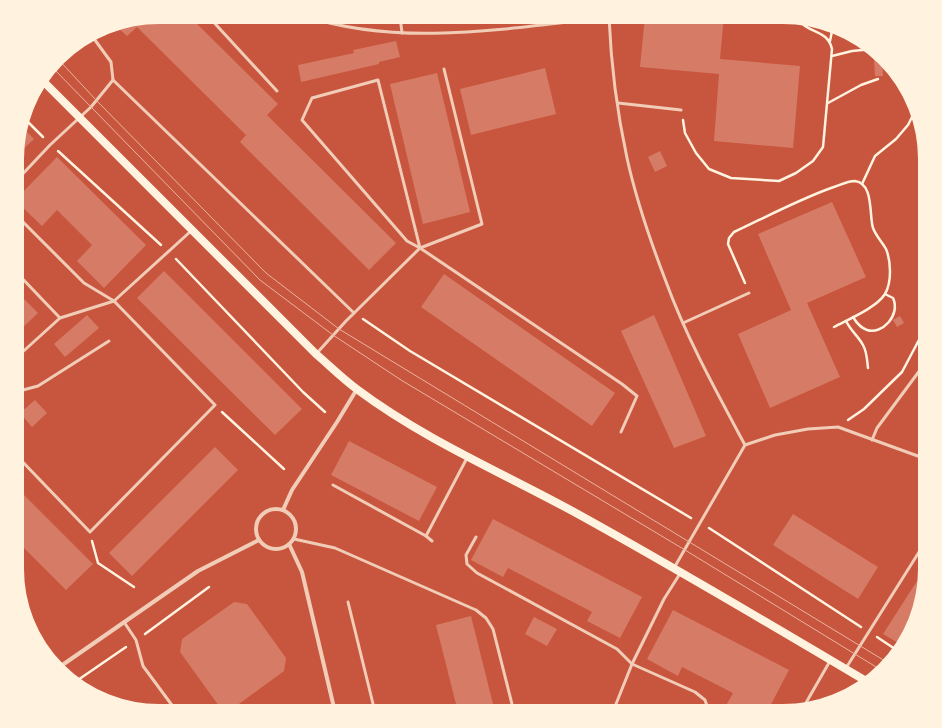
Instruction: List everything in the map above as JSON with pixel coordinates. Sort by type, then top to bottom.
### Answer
[{"type":"main road","points":[[46,84],[316,354],[357,389],[389,411],[467,457],[574,512],[677,570],[862,679]]},
{"type":"street","points":[[283,510],[292,490],[357,389]]},
{"type":"street","points":[[269,510],[283,510],[289,513],[294,518],[296,525],[294,539],[290,544],[283,548],[270,548],[263,545],[256,533],[258,519],[269,510]]},
{"type":"street","points":[[63,665],[198,571],[259,540]]},
{"type":"street","points":[[290,544],[302,572],[333,705]]},
{"type":"lane","points":[[214,23],[277,91]]},
{"type":"lane","points":[[329,23],[358,30],[402,33],[467,32],[552,23]]},
{"type":"lane","points":[[401,23],[402,33]]},
{"type":"lane","points":[[609,23],[611,54],[627,158],[643,214],[665,280],[683,323],[718,395],[745,445]]},
{"type":"lane","points":[[94,39],[111,62],[114,80],[354,313]]},
{"type":"lane","points":[[316,354],[354,313],[420,248],[482,224],[444,69]]},
{"type":"lane","points":[[23,174],[50,145],[91,107],[114,80]]},
{"type":"lane","points":[[420,248],[378,80],[312,98],[302,120],[407,241],[420,248],[622,384],[637,396],[621,432]]},
{"type":"lane","points":[[618,103],[681,110]]},
{"type":"lane","points":[[23,222],[84,283],[114,301],[214,405],[90,532],[23,462]]},
{"type":"lane","points":[[23,352],[60,318],[114,301],[192,230]]},
{"type":"lane","points":[[23,279],[60,318]]},
{"type":"lane","points":[[683,323],[750,293]]},
{"type":"lane","points":[[23,390],[38,386],[109,341]]},
{"type":"lane","points":[[872,440],[877,428],[919,371]]},
{"type":"lane","points":[[616,705],[632,664],[677,570],[745,445],[775,435],[808,429],[838,427],[919,457]]},
{"type":"lane","points":[[426,536],[467,457]]},
{"type":"lane","points":[[333,484],[426,536],[432,541]]},
{"type":"lane","points":[[476,537],[466,555],[467,564],[477,573],[617,649],[632,664],[695,692],[705,700],[706,705]]},
{"type":"lane","points":[[294,539],[335,548],[476,610],[486,618],[493,629],[512,705]]},
{"type":"lane","points":[[846,669],[919,552]]},
{"type":"lane","points":[[348,602],[373,705]]},
{"type":"lane","points":[[124,622],[136,640],[143,666],[172,705]]},
{"type":"lane","points":[[806,702],[831,660]]},
{"type":"path","points":[[804,25],[821,33],[830,42]]},
{"type":"path","points":[[681,110],[685,133],[696,153],[709,169],[731,178],[779,181],[796,173],[813,160],[823,147],[832,56],[830,42],[832,32]]},
{"type":"path","points":[[832,56],[864,50]]},
{"type":"path","points":[[827,103],[861,85],[878,79]]},
{"type":"path","points":[[862,184],[875,156],[896,139],[912,116]]},
{"type":"path","points":[[750,293],[728,244],[729,238],[734,232],[811,196],[855,181],[862,184],[868,192],[871,202],[871,218],[873,228],[878,238],[886,248],[889,259],[889,275],[885,294],[874,304],[834,327]]},
{"type":"path","points":[[853,317],[859,325],[867,330],[876,330],[884,326],[890,321],[896,309],[893,298],[885,294]]},
{"type":"path","points":[[354,313],[410,351],[731,542],[893,648]]},
{"type":"path","points":[[846,321],[863,345],[866,352],[868,368]]},
{"type":"path","points":[[838,427],[864,408],[902,372],[919,340]]},
{"type":"path","points":[[303,392],[325,412]]},
{"type":"path","points":[[214,405],[284,469]]},
{"type":"path","points":[[90,532],[98,564],[134,587]]},
{"type":"building","points":[[150,23],[196,23],[278,104],[267,115],[396,243],[369,270],[240,142],[246,135],[137,27],[127,36],[120,29]]},
{"type":"building","points":[[644,23],[723,23],[720,59],[800,66],[793,148],[714,141],[719,74],[640,67]]},
{"type":"building","points":[[396,41],[400,57],[379,62],[379,64],[301,82],[298,65],[354,53],[353,50]]},
{"type":"building","points":[[874,59],[882,66],[883,76],[875,76]]},
{"type":"building","points":[[545,68],[556,114],[471,135],[460,89]]},
{"type":"building","points":[[437,73],[470,212],[423,224],[390,84]]},
{"type":"building","points":[[26,131],[34,139],[24,149]]},
{"type":"building","points":[[660,151],[667,166],[655,172],[648,157]]},
{"type":"building","points":[[57,157],[146,245],[104,288],[77,261],[92,245],[57,210],[42,226],[23,208],[23,192]]},
{"type":"building","points":[[832,202],[866,277],[807,303],[840,377],[770,408],[738,334],[791,310],[758,234]]},
{"type":"building","points":[[164,271],[302,409],[275,435],[137,298]]},
{"type":"building","points":[[444,274],[615,393],[592,426],[421,307]]},
{"type":"building","points":[[23,298],[38,313],[23,327]]},
{"type":"building","points":[[87,315],[99,328],[65,357],[54,344]]},
{"type":"building","points":[[654,315],[706,436],[674,448],[621,331]]},
{"type":"building","points":[[900,316],[904,323],[897,327],[893,320]]},
{"type":"building","points":[[35,400],[47,413],[32,427],[23,416],[23,410]]},
{"type":"building","points":[[349,441],[437,487],[419,521],[331,475]]},
{"type":"building","points":[[215,447],[238,470],[132,576],[109,553]]},
{"type":"building","points":[[23,494],[93,564],[66,590],[23,547]]},
{"type":"building","points":[[793,514],[878,567],[858,599],[773,545]]},
{"type":"building","points":[[493,519],[642,597],[620,638],[587,621],[592,612],[508,568],[503,577],[471,560]]},
{"type":"building","points":[[919,578],[912,612],[901,637],[897,642],[883,634]]},
{"type":"building","points":[[234,602],[247,604],[286,658],[284,671],[237,705],[218,705],[180,652],[182,639]]},
{"type":"building","points":[[673,610],[789,670],[771,705],[726,705],[733,693],[682,667],[678,676],[647,659]]},
{"type":"building","points":[[471,616],[493,705],[456,705],[436,625]]},
{"type":"building","points":[[534,617],[557,629],[547,646],[525,634]]},
{"type":"tram line","points":[[62,64],[96,100],[266,273],[339,329],[884,660]]},
{"type":"tram line","points":[[56,71],[260,280],[333,335],[401,380],[685,550],[877,667]]}]
